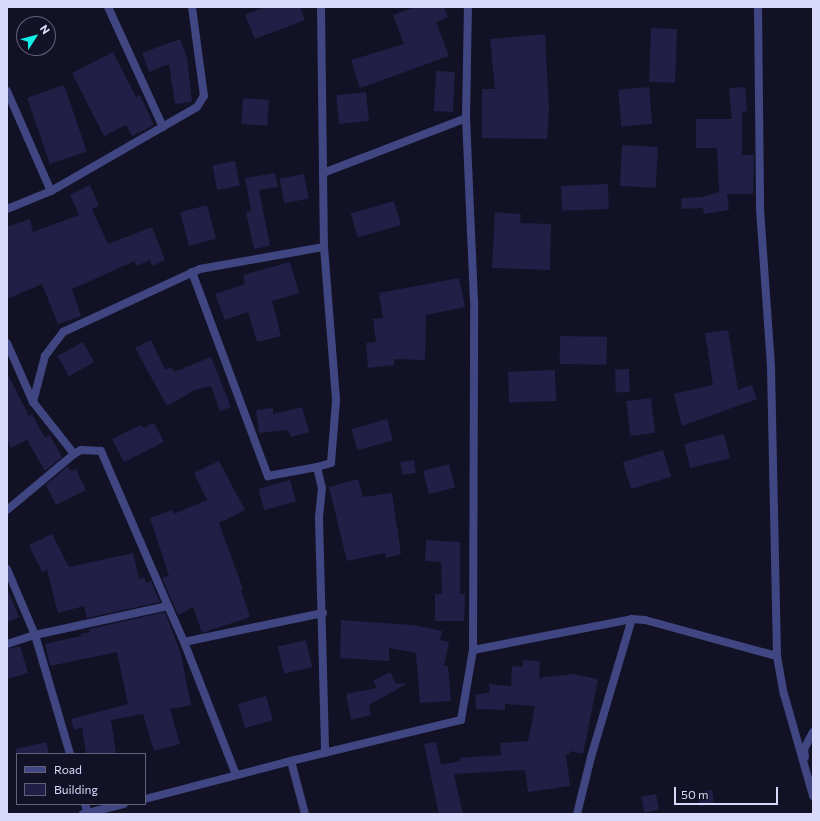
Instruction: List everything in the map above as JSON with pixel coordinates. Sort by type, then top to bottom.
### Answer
[{"type":"street","points":[[108,7],[163,127]]},
{"type":"street","points":[[7,209],[51,191],[197,107],[204,96],[192,7]]},
{"type":"street","points":[[192,272],[268,476],[331,463],[336,401],[324,247],[321,7]]},
{"type":"street","points":[[146,799],[291,761],[461,720],[473,650],[474,301],[466,118],[468,7]]},
{"type":"street","points":[[758,7],[760,209],[771,368],[777,656],[784,694],[813,796]]},
{"type":"street","points":[[7,91],[51,191]]},
{"type":"street","points":[[323,173],[466,118]]},
{"type":"street","points":[[33,402],[45,356],[63,332],[192,272],[324,247]]},
{"type":"street","points":[[7,343],[33,402],[74,454]]},
{"type":"street","points":[[7,510],[74,454],[81,450],[101,451],[184,642],[236,775]]},
{"type":"street","points":[[318,466],[322,488],[318,518],[325,753]]},
{"type":"street","points":[[7,569],[35,635],[70,753]]},
{"type":"street","points":[[7,644],[35,635],[168,606]]},
{"type":"street","points":[[184,642],[322,613]]},
{"type":"street","points":[[473,650],[632,619],[645,620],[777,656]]},
{"type":"street","points":[[577,814],[590,757],[632,619]]},
{"type":"street","points":[[813,732],[804,749],[813,792]]},
{"type":"street","points":[[291,761],[306,814]]},
{"type":"street","points":[[86,814],[120,805]]},
{"type":"building","points":[[266,7],[300,7],[305,20],[255,39],[245,15]]},
{"type":"building","points":[[415,7],[444,7],[448,17],[436,22],[449,56],[360,88],[351,60],[404,44],[393,15]]},
{"type":"building","points":[[651,28],[677,29],[675,83],[649,82]]},
{"type":"building","points":[[545,34],[549,111],[547,139],[482,138],[482,89],[495,89],[490,39]]},
{"type":"building","points":[[180,39],[187,58],[192,102],[175,104],[169,64],[149,72],[142,53]]},
{"type":"building","points":[[113,52],[136,97],[140,95],[154,125],[132,136],[126,125],[104,136],[72,73]]},
{"type":"building","points":[[436,71],[455,72],[453,112],[434,111]]},
{"type":"building","points":[[64,85],[87,151],[50,164],[27,98]]},
{"type":"building","points":[[649,87],[652,124],[621,127],[618,90]]},
{"type":"building","points":[[745,87],[747,111],[742,112],[742,155],[754,155],[753,194],[727,194],[729,210],[704,214],[703,208],[682,209],[681,198],[702,197],[719,192],[717,148],[696,148],[696,119],[732,119],[729,88]]},
{"type":"building","points":[[366,92],[369,121],[339,124],[336,95]]},
{"type":"building","points":[[243,98],[269,100],[267,126],[241,124]]},
{"type":"building","points":[[622,145],[658,147],[656,188],[620,186]]},
{"type":"building","points":[[235,161],[240,186],[217,190],[212,165]]},
{"type":"building","points":[[275,173],[278,187],[259,190],[270,246],[254,249],[246,212],[251,211],[245,178]]},
{"type":"building","points":[[304,174],[309,199],[284,203],[279,179]]},
{"type":"building","points":[[608,184],[609,209],[562,211],[561,186]]},
{"type":"building","points":[[90,185],[99,206],[92,209],[108,244],[152,227],[165,260],[152,266],[150,260],[136,266],[135,261],[72,289],[81,316],[58,324],[42,284],[7,299],[7,227],[30,219],[33,232],[79,215],[70,195]]},
{"type":"building","points":[[394,201],[401,225],[358,237],[351,213]]},
{"type":"building","points":[[207,205],[216,239],[189,246],[180,212]]},
{"type":"building","points":[[495,212],[521,214],[520,223],[551,224],[550,270],[492,268]]},
{"type":"building","points":[[290,262],[299,293],[272,301],[281,336],[257,342],[248,312],[225,320],[215,294],[245,284],[243,275]]},
{"type":"building","points":[[459,278],[465,307],[426,315],[425,360],[394,359],[394,365],[368,368],[366,343],[376,342],[373,319],[383,318],[379,293]]},
{"type":"building","points":[[728,330],[738,390],[752,385],[757,399],[682,426],[674,394],[713,385],[705,333]]},
{"type":"building","points":[[560,336],[607,337],[607,365],[560,364]]},
{"type":"building","points":[[151,340],[165,370],[171,367],[174,372],[211,357],[231,407],[220,411],[211,386],[195,390],[167,406],[135,348]]},
{"type":"building","points":[[83,342],[94,362],[69,376],[58,356]]},
{"type":"building","points":[[615,369],[629,369],[630,392],[616,392]]},
{"type":"building","points":[[555,370],[556,401],[509,403],[508,372]]},
{"type":"building","points":[[7,373],[29,416],[32,414],[45,438],[50,435],[62,457],[45,471],[27,440],[11,448],[7,440]]},
{"type":"building","points":[[651,398],[655,433],[630,436],[626,401]]},
{"type":"building","points":[[302,407],[309,432],[291,437],[288,430],[259,433],[256,410],[273,408],[273,414]]},
{"type":"building","points":[[387,419],[393,440],[357,450],[351,429]]},
{"type":"building","points":[[154,423],[164,442],[124,462],[112,439],[141,425],[143,428]]},
{"type":"building","points":[[724,434],[730,458],[690,468],[684,444]]},
{"type":"building","points":[[663,450],[671,477],[631,489],[623,462]]},
{"type":"building","points":[[414,460],[416,473],[402,475],[400,462]]},
{"type":"building","points":[[219,461],[245,510],[219,523],[243,589],[241,590],[250,617],[202,633],[193,607],[178,615],[162,578],[169,576],[150,518],[172,510],[174,514],[207,500],[194,473]]},
{"type":"building","points":[[449,464],[455,487],[429,494],[423,471]]},
{"type":"building","points":[[68,466],[71,471],[76,469],[86,490],[56,505],[46,485]]},
{"type":"building","points":[[358,479],[363,497],[392,493],[401,554],[386,558],[385,553],[347,561],[329,487]]},
{"type":"building","points":[[290,480],[296,501],[264,510],[258,489]]},
{"type":"building","points":[[52,534],[69,567],[133,553],[139,579],[144,577],[146,583],[151,581],[160,602],[87,618],[84,606],[58,613],[47,570],[42,572],[29,545]]},
{"type":"building","points":[[426,540],[460,542],[460,594],[465,594],[464,621],[435,621],[435,594],[442,594],[441,562],[425,561]]},
{"type":"building","points":[[7,588],[19,617],[7,622]]},
{"type":"building","points":[[165,612],[180,651],[191,705],[170,709],[180,744],[154,751],[143,714],[111,720],[116,753],[86,753],[82,727],[74,730],[71,719],[128,704],[117,652],[50,666],[45,644],[81,636],[81,634],[90,632],[89,629]]},
{"type":"building","points":[[341,620],[413,625],[442,631],[440,640],[449,642],[444,666],[448,666],[451,701],[420,703],[416,653],[389,648],[389,661],[340,658]]},
{"type":"building","points":[[306,640],[312,667],[284,674],[278,647]]},
{"type":"building","points":[[20,646],[28,673],[7,679],[7,649]]},
{"type":"building","points":[[523,660],[540,661],[539,678],[573,674],[598,679],[583,754],[570,751],[570,755],[566,754],[570,786],[528,792],[525,770],[454,774],[463,814],[439,814],[424,744],[436,742],[441,765],[460,761],[460,758],[501,755],[500,743],[528,741],[535,706],[505,704],[505,710],[476,709],[475,695],[490,692],[489,684],[511,686],[512,666],[522,667]]},
{"type":"building","points":[[390,672],[396,684],[404,683],[405,685],[369,705],[371,715],[351,720],[346,694],[377,688],[373,681]]},
{"type":"building","points":[[266,696],[273,720],[245,728],[238,704]]},
{"type":"building","points":[[46,742],[49,753],[16,753],[16,749]]},
{"type":"building","points":[[712,790],[714,804],[699,806],[697,792]]},
{"type":"building","points":[[656,794],[659,810],[644,813],[641,797]]}]
